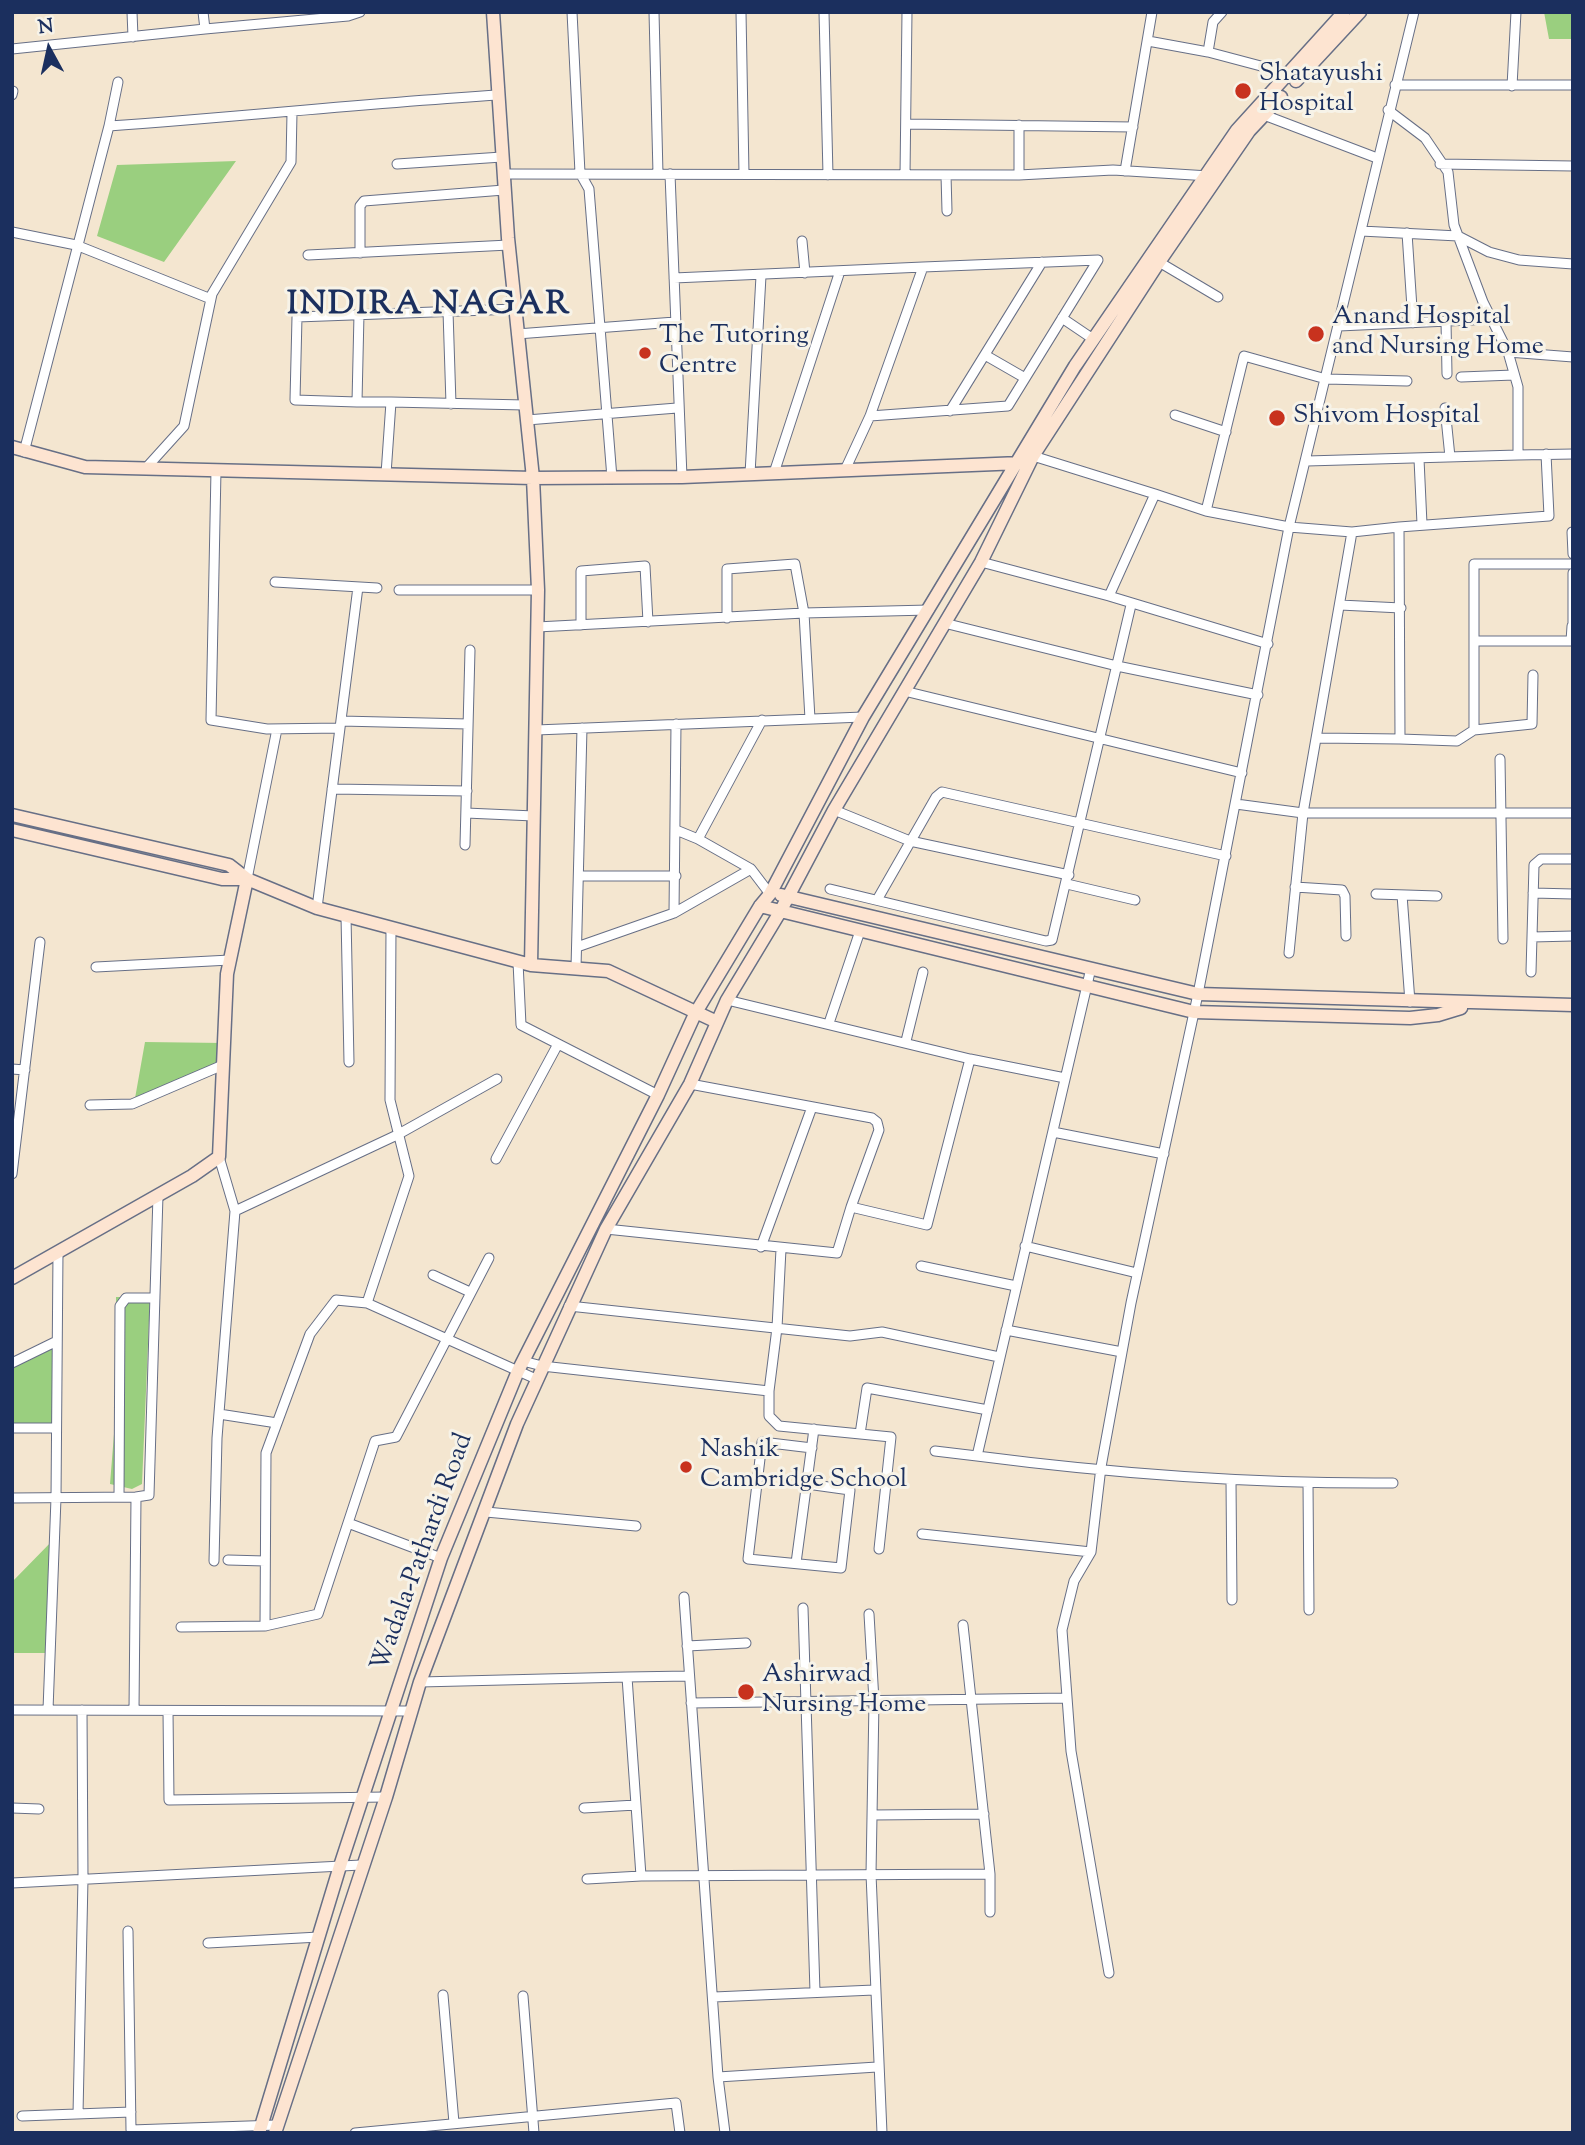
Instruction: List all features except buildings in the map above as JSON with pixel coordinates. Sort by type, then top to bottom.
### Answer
[{"type":"main road","points":[[493,12],[504,190],[533,478],[538,590],[534,816],[524,963]]},
{"type":"main road","points":[[1026,461],[1159,262],[1212,177],[1237,130],[1291,74],[1344,12]]},
{"type":"main road","points":[[1026,461],[1093,339],[1212,177],[1264,115],[1360,12]]},
{"type":"main road","points":[[18,449],[85,467],[533,478],[774,474],[1026,461]]},
{"type":"main road","name":"Wadala-Pathardi Road","points":[[276,2129],[361,1865],[386,1797],[420,1682],[542,1366],[607,1229],[690,1084],[727,1000],[780,912],[834,810],[981,562],[1026,461]]},
{"type":"main road","name":"Wadala-Pathardi Road","points":[[260,2129],[340,1866],[442,1558],[520,1366],[695,1014],[760,906],[771,894],[863,717],[1026,461]]},
{"type":"main road","points":[[12,815],[229,865],[247,879],[317,908],[524,963],[608,971],[717,1022]]},
{"type":"main road","points":[[12,830],[222,879],[247,879]]},
{"type":"main road","points":[[12,1278],[219,1157],[230,960],[247,879]]},
{"type":"main road","points":[[771,894],[789,895],[1198,994],[1573,1005]]},
{"type":"main road","points":[[760,906],[1194,1012],[1410,1018],[1438,1015],[1471,1004]]},
{"type":"street","points":[[132,12],[133,37]]},
{"type":"street","points":[[203,12],[205,29]]},
{"type":"street","points":[[12,49],[348,16],[360,12]]},
{"type":"street","points":[[572,12],[580,173],[589,189],[612,478]]},
{"type":"street","points":[[654,12],[658,174]]},
{"type":"street","points":[[741,12],[744,174]]},
{"type":"street","points":[[824,12],[828,174]]},
{"type":"street","points":[[905,175],[907,12]]},
{"type":"street","points":[[1125,172],[1152,12]]},
{"type":"street","points":[[1208,52],[1213,17],[1222,12]]},
{"type":"street","points":[[1109,1973],[1071,1751],[1062,1630],[1074,1581],[1091,1552],[1101,1472],[1137,1273],[1198,994],[1289,527],[1307,461],[1388,110],[1415,12]]},
{"type":"street","points":[[1512,86],[1516,12]]},
{"type":"street","points":[[1147,41],[1208,52],[1291,74]]},
{"type":"street","points":[[18,449],[76,245],[118,82]]},
{"type":"street","points":[[1395,85],[1573,85]]},
{"type":"street","points":[[108,127],[292,113],[382,102],[498,95]]},
{"type":"street","points":[[1388,110],[1424,138],[1448,172],[1458,236],[1508,352],[1518,387],[1518,455]]},
{"type":"street","points":[[146,468],[184,426],[211,299],[291,162],[292,113]]},
{"type":"street","points":[[1264,115],[1377,158]]},
{"type":"street","points":[[906,124],[1133,127]]},
{"type":"street","points":[[1019,125],[1019,175]]},
{"type":"street","points":[[397,164],[502,158]]},
{"type":"street","points":[[1440,164],[1573,166]]},
{"type":"street","points":[[504,174],[1019,175],[1125,172],[1212,177]]},
{"type":"street","points":[[670,174],[677,408],[682,477]]},
{"type":"street","points":[[946,174],[947,211]]},
{"type":"street","points":[[360,253],[360,206],[364,201],[504,190]]},
{"type":"street","points":[[1361,231],[1458,236],[1489,252],[1519,260],[1573,264]]},
{"type":"street","points":[[12,232],[76,245],[211,299]]},
{"type":"street","points":[[1407,233],[1413,323]]},
{"type":"street","points":[[802,241],[805,273]]},
{"type":"street","points":[[308,256],[509,245]]},
{"type":"street","points":[[674,278],[1098,260],[1007,406],[870,416]]},
{"type":"street","points":[[950,411],[1042,262]]},
{"type":"street","points":[[1159,262],[1218,297]]},
{"type":"street","points":[[845,470],[870,416],[923,267]]},
{"type":"street","points":[[774,474],[840,271]]},
{"type":"street","points":[[750,474],[761,276]]},
{"type":"street","points":[[515,309],[297,317],[295,400],[525,405]]},
{"type":"street","points":[[448,311],[451,404]]},
{"type":"street","points":[[357,401],[359,314]]},
{"type":"street","points":[[1062,318],[1093,339]]},
{"type":"street","points":[[1339,326],[1492,319]]},
{"type":"street","points":[[1446,321],[1447,374]]},
{"type":"street","points":[[517,334],[675,322]]},
{"type":"street","points":[[1508,352],[1573,357]]},
{"type":"street","points":[[985,355],[1025,378]]},
{"type":"street","points":[[1206,511],[1244,356],[1326,379],[1407,381]]},
{"type":"street","points":[[1461,377],[1514,375]]},
{"type":"street","points":[[386,474],[391,402]]},
{"type":"street","points":[[527,420],[606,411],[677,408]]},
{"type":"street","points":[[1445,408],[1450,457]]},
{"type":"street","points":[[1175,415],[1226,432]]},
{"type":"street","points":[[1026,461],[1155,494],[1206,511],[1289,527],[1352,532],[1422,524],[1549,516],[1546,454]]},
{"type":"street","points":[[1307,461],[1573,454]]},
{"type":"street","points":[[1419,459],[1422,524]]},
{"type":"street","points":[[216,470],[211,720],[277,729],[340,724],[468,724]]},
{"type":"street","points":[[1109,596],[1155,494]]},
{"type":"street","points":[[1399,527],[1400,739]]},
{"type":"street","points":[[1573,531],[1573,554]]},
{"type":"street","points":[[1289,953],[1304,813],[1352,532]]},
{"type":"street","points":[[981,562],[1109,596],[1268,644]]},
{"type":"street","points":[[727,618],[727,569],[795,564],[804,613],[810,719]]},
{"type":"street","points":[[1474,730],[1474,564],[1573,564]]},
{"type":"street","points":[[581,625],[581,571],[645,566],[648,622]]},
{"type":"street","points":[[1474,641],[1571,641],[1573,573]]},
{"type":"street","points":[[275,582],[377,589]]},
{"type":"street","points":[[317,908],[358,587]]},
{"type":"street","points":[[399,590],[538,590]]},
{"type":"street","points":[[830,889],[1050,941],[1054,937],[1068,880],[1132,605]]},
{"type":"street","points":[[1340,605],[1401,608]]},
{"type":"street","points":[[537,627],[804,613],[929,610]]},
{"type":"street","points":[[944,624],[1117,666],[1258,695]]},
{"type":"street","points":[[465,845],[470,650]]},
{"type":"street","points":[[1318,738],[1457,741],[1474,730],[1532,724],[1533,676]]},
{"type":"street","points":[[904,691],[1242,773]]},
{"type":"street","points":[[536,730],[863,717]]},
{"type":"street","points":[[698,839],[762,720]]},
{"type":"street","points":[[674,913],[676,724]]},
{"type":"street","points":[[576,968],[582,728]]},
{"type":"street","points":[[247,879],[277,729]]},
{"type":"street","points":[[1500,759],[1503,939]]},
{"type":"street","points":[[332,789],[467,791]]},
{"type":"street","points":[[877,900],[936,797],[942,792],[1226,856]]},
{"type":"street","points":[[1236,804],[1304,813],[1501,816],[1573,813]]},
{"type":"street","points":[[834,810],[910,841],[1068,880],[1135,900]]},
{"type":"street","points":[[466,813],[534,816]]},
{"type":"street","points":[[676,830],[698,839],[751,869],[771,894]]},
{"type":"street","points":[[1531,972],[1534,865],[1538,860],[1573,859]]},
{"type":"street","points":[[577,947],[674,913],[751,869]]},
{"type":"street","points":[[579,876],[676,876]]},
{"type":"street","points":[[1295,887],[1342,890],[1345,896],[1346,936]]},
{"type":"street","points":[[1533,893],[1573,894]]},
{"type":"street","points":[[1376,894],[1437,896]]},
{"type":"street","points":[[1402,895],[1410,1002]]},
{"type":"street","points":[[346,916],[349,1062]]},
{"type":"street","points":[[367,1303],[409,1176],[390,1100],[391,928]]},
{"type":"street","points":[[829,1023],[860,931]]},
{"type":"street","points":[[1532,937],[1573,936]]},
{"type":"street","points":[[12,1174],[40,943]]},
{"type":"street","points":[[96,967],[230,960]]},
{"type":"street","points":[[524,963],[522,1025],[657,1095]]},
{"type":"street","points":[[977,1457],[1091,968]]},
{"type":"street","points":[[906,1041],[923,972]]},
{"type":"street","points":[[727,1000],[906,1041],[970,1059],[1065,1078]]},
{"type":"street","points":[[496,1159],[558,1044]]},
{"type":"street","points":[[851,1207],[927,1226],[970,1059]]},
{"type":"street","points":[[90,1105],[132,1104],[223,1065]]},
{"type":"street","points":[[12,1069],[25,1070]]},
{"type":"street","points":[[235,1211],[397,1135],[497,1079]]},
{"type":"street","points":[[607,1229],[837,1254],[879,1130],[877,1122],[872,1118],[690,1084]]},
{"type":"street","points":[[761,1247],[811,1107]]},
{"type":"street","points":[[1053,1132],[1164,1154]]},
{"type":"street","points":[[214,1561],[219,1414],[235,1211],[219,1157]]},
{"type":"street","points":[[12,1498],[149,1495],[158,1195]]},
{"type":"street","points":[[1025,1246],[1137,1273]]},
{"type":"street","points":[[781,1249],[769,1416],[779,1426],[891,1437],[879,1549]]},
{"type":"street","points":[[48,1710],[57,1498],[58,1252]]},
{"type":"street","points":[[181,1628],[265,1626],[318,1614],[375,1441],[396,1437],[445,1338],[489,1258]]},
{"type":"street","points":[[921,1266],[1016,1286]]},
{"type":"street","points":[[433,1275],[470,1292]]},
{"type":"street","points":[[119,1497],[120,1306],[126,1298],[155,1298]]},
{"type":"street","points":[[265,1626],[266,1453],[310,1334],[336,1300],[367,1303],[445,1338],[520,1366],[542,1366],[769,1391]]},
{"type":"street","points":[[569,1306],[850,1336],[882,1332],[999,1357]]},
{"type":"street","points":[[1006,1330],[1122,1352]]},
{"type":"street","points":[[12,1363],[57,1341]]},
{"type":"street","points":[[520,1366],[536,1380]]},
{"type":"street","points":[[860,1434],[867,1388],[988,1410]]},
{"type":"street","points":[[219,1414],[277,1423]]},
{"type":"street","points":[[12,1428],[56,1428]]},
{"type":"street","points":[[796,1563],[814,1429]]},
{"type":"street","points":[[807,1484],[850,1490],[841,1568],[748,1559],[762,1443],[812,1448]]},
{"type":"street","points":[[935,1451],[1101,1472],[1231,1481],[1393,1483]]},
{"type":"street","points":[[1231,1481],[1232,1600]]},
{"type":"street","points":[[1308,1483],[1309,1610]]},
{"type":"street","points":[[134,1710],[136,1497]]},
{"type":"street","points":[[486,1512],[636,1526]]},
{"type":"street","points":[[348,1523],[442,1558]]},
{"type":"street","points":[[922,1534],[1091,1552]]},
{"type":"street","points":[[228,1560],[265,1561]]},
{"type":"street","points":[[684,1597],[718,2077],[725,2133]]},
{"type":"street","points":[[803,1608],[815,1992]]},
{"type":"street","points":[[869,1614],[874,1701],[871,1874],[877,2067],[882,2133]]},
{"type":"street","points":[[963,1625],[990,1874],[990,1912]]},
{"type":"street","points":[[687,1646],[746,1643]]},
{"type":"street","points":[[420,1682],[689,1676]]},
{"type":"street","points":[[627,1677],[641,1876]]},
{"type":"street","points":[[691,1703],[1067,1698]]},
{"type":"street","points":[[12,1710],[410,1711]]},
{"type":"street","points":[[78,2115],[83,1879],[82,1710]]},
{"type":"street","points":[[168,1711],[169,1800],[386,1797]]},
{"type":"street","points":[[584,1808],[636,1805]]},
{"type":"street","points":[[12,1808],[39,1808]]},
{"type":"street","points":[[872,1815],[984,1814]]},
{"type":"street","points":[[12,1883],[361,1865]]},
{"type":"street","points":[[587,1879],[704,1873],[990,1874]]},
{"type":"street","points":[[128,1931],[131,2130],[276,2129]]},
{"type":"street","points":[[208,1943],[319,1937]]},
{"type":"street","points":[[714,1997],[874,1990]]},
{"type":"street","points":[[443,1995],[454,2123]]},
{"type":"street","points":[[523,1996],[534,2133]]},
{"type":"street","points":[[718,2077],[877,2067]]},
{"type":"street","points":[[355,2133],[676,2103],[680,2133]]},
{"type":"street","points":[[22,2116],[131,2112]]},
{"type":"green space","points":[[1544,12],[1573,12],[1573,39],[1549,39]]},
{"type":"green space","points":[[236,161],[164,262],[97,236],[117,165]]},
{"type":"green space","points":[[145,1042],[224,1043],[223,1065],[134,1104]]},
{"type":"green space","points":[[116,1297],[150,1297],[142,1484],[132,1489],[110,1484],[116,1409]]},
{"type":"green space","points":[[57,1341],[56,1428],[12,1428],[12,1363]]},
{"type":"green space","points":[[55,1538],[51,1653],[12,1653],[12,1582]]},
{"type":"place","name":"Shatayushi Hospital","points":[[1243,91]]},
{"type":"place","name":"Anand Hospital and Nursing Home","points":[[1316,334]]},
{"type":"place","name":"The Tutoring Centre","points":[[645,353]]},
{"type":"place","name":"Shivom Hospital","points":[[1277,418]]},
{"type":"place","name":"Nashik Cambridge School","points":[[686,1467]]},
{"type":"place","name":"Ashirwad Nursing Home","points":[[746,1692]]},
{"type":"district","name":"INDIRA NAGAR","points":[[429,307]]}]
